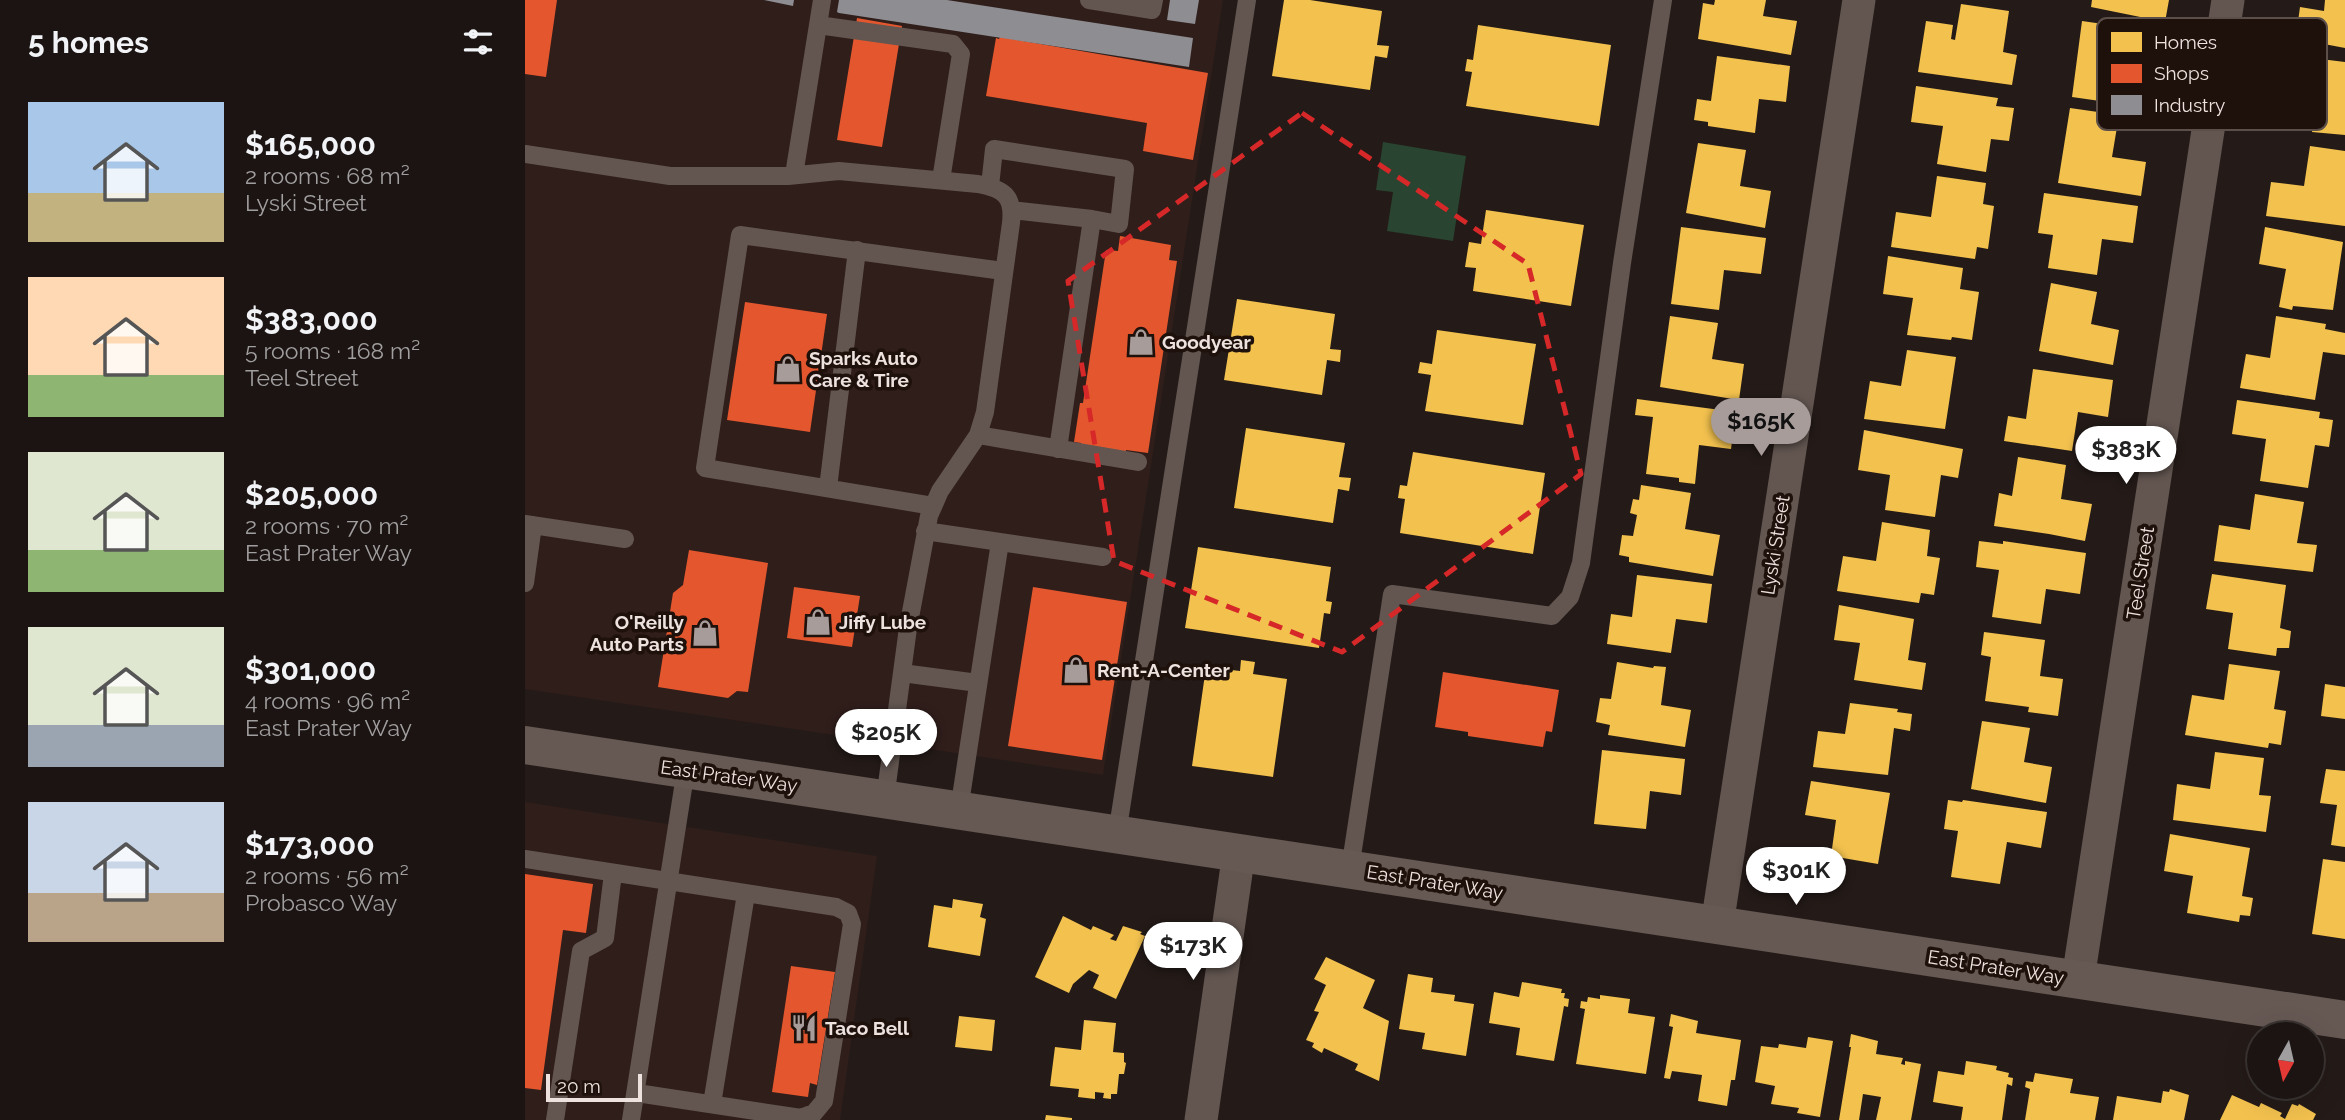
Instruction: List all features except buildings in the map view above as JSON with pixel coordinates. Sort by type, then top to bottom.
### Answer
[{"type":"main road","name":"East Prater Way","points":[[525,745],[2345,1020]]},
{"type":"street","name":"Lyski Street","points":[[1717,925],[1859,0]]},
{"type":"street","name":"Teel Street","points":[[2225,18],[2228,0]]},
{"type":"street","name":"Teel Street","points":[[2078,979],[2208,130]]},
{"type":"street","points":[[1201,1120],[1239,852]]},
{"type":"lane","points":[[794,175],[821,0]]},
{"type":"lane","points":[[1089,0],[1152,10],[1154,0]]},
{"type":"lane","points":[[1117,834],[1247,0]]},
{"type":"lane","points":[[1350,869],[1392,594],[1552,616],[1570,597],[1581,564],[1622,264],[1663,0]]},
{"type":"lane","points":[[818,25],[953,44],[961,54],[941,180]]},
{"type":"lane","points":[[990,186],[993,149],[1125,169],[1119,224],[1012,211]]},
{"type":"lane","points":[[525,155],[670,176],[794,175],[839,171],[941,180],[990,186],[1006,195],[1011,202],[985,412],[978,435],[958,462],[933,506],[925,531],[885,799]]},
{"type":"lane","points":[[1058,449],[1092,219]]},
{"type":"lane","points":[[933,506],[705,468],[740,234],[1003,271]]},
{"type":"lane","points":[[828,488],[857,250]]},
{"type":"lane","points":[[978,435],[1138,463]]},
{"type":"lane","points":[[525,583],[529,524],[625,539]]},
{"type":"lane","points":[[925,531],[1103,558]]},
{"type":"lane","points":[[959,810],[1000,542]]},
{"type":"lane","points":[[902,673],[978,683]]},
{"type":"lane","points":[[631,1120],[686,769]]},
{"type":"lane","points":[[525,859],[836,907],[848,913],[852,924],[824,1101],[814,1113],[801,1118],[637,1093]]},
{"type":"lane","points":[[555,1120],[581,951],[605,938],[613,873]]},
{"type":"lane","points":[[712,1104],[746,894]]},
{"type":"highlighted area","points":[[1302,113],[1528,264],[1581,474],[1342,652],[1114,561],[1068,281]]},
{"type":"shaded area","points":[[525,0],[1223,0],[1103,775],[525,689]]},
{"type":"shaded area","points":[[525,802],[877,856],[840,1120],[525,1120]]},
{"type":"green space","points":[[1383,142],[1466,156],[1453,241],[1387,231],[1393,192],[1376,190]]},
{"type":"place","name":"Goodyear","points":[[1141,342]]},
{"type":"place","name":"Sparks Auto Care & Tire","points":[[788,369]]},
{"type":"place","name":"Jiffy Lube","points":[[818,622]]},
{"type":"place","name":"O'Reilly Auto Parts","points":[[705,633]]},
{"type":"place","name":"Rent-A-Center","points":[[1076,670]]},
{"type":"place","name":"Taco Bell","points":[[804,1028]]}]
